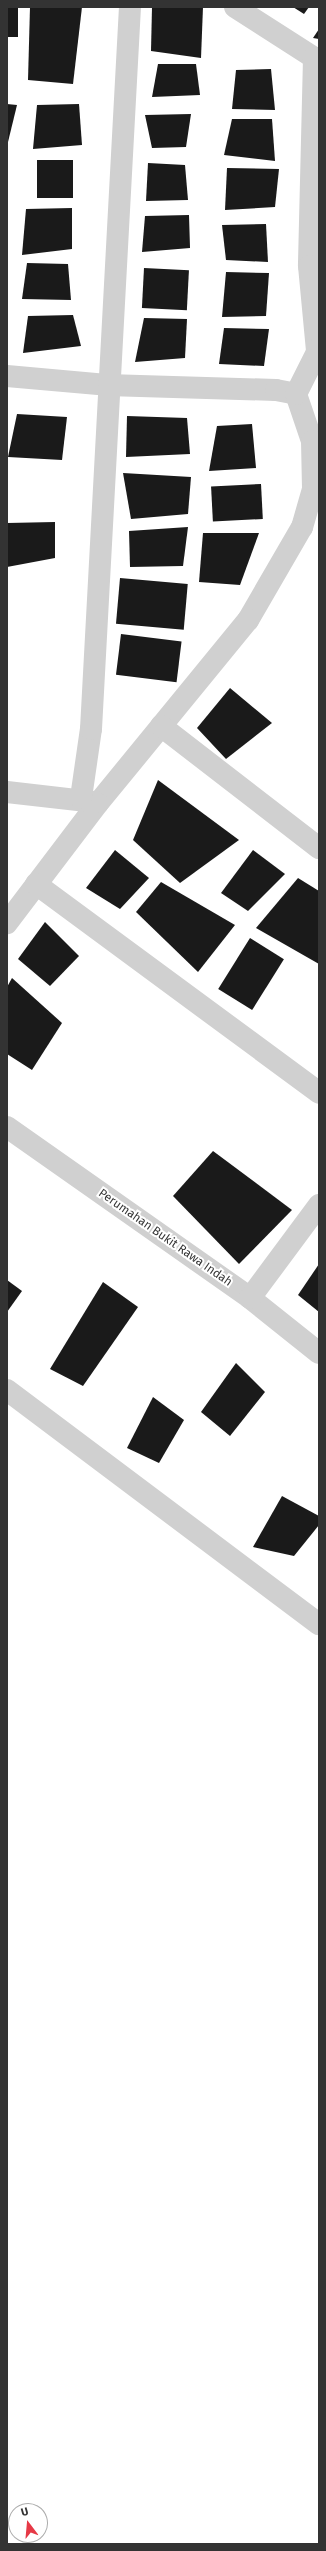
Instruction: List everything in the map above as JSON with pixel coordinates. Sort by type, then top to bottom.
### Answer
[{"type":"street","points":[[90,800],[90,729],[107,385],[130,7]]},
{"type":"street","points":[[7,923],[36,884],[90,800],[161,726],[248,620],[302,527],[314,489],[312,447],[296,394],[318,350],[309,266],[316,59],[235,7]]},
{"type":"street","points":[[7,376],[107,385],[276,390],[296,394]]},
{"type":"street","points":[[161,726],[319,848]]},
{"type":"street","points":[[7,792],[90,800]]},
{"type":"street","points":[[36,884],[319,1094]]},
{"type":"street","name":"Perumahan Bukit Rawa Indah","points":[[7,1127],[250,1298],[319,1353]]},
{"type":"street","points":[[250,1298],[319,1205]]},
{"type":"street","points":[[7,1390],[319,1624]]},
{"type":"building","points":[[7,7],[18,7],[18,37],[7,37]]},
{"type":"building","points":[[30,7],[82,7],[73,84],[28,80]]},
{"type":"building","points":[[152,7],[203,7],[201,58],[151,51]]},
{"type":"building","points":[[293,7],[309,7],[304,14]]},
{"type":"building","points":[[319,29],[319,39],[313,38]]},
{"type":"building","points":[[158,64],[196,64],[200,95],[152,97]]},
{"type":"building","points":[[271,69],[275,110],[232,109],[236,70]]},
{"type":"building","points":[[7,104],[17,105],[8,142],[7,142]]},
{"type":"building","points":[[79,104],[82,145],[33,149],[37,105]]},
{"type":"building","points":[[191,114],[186,147],[152,148],[145,115]]},
{"type":"building","points":[[232,119],[272,119],[275,161],[224,155]]},
{"type":"building","points":[[37,160],[73,160],[73,198],[37,198]]},
{"type":"building","points":[[148,163],[185,165],[188,200],[146,201]]},
{"type":"building","points":[[227,168],[279,169],[275,207],[225,210]]},
{"type":"building","points":[[72,208],[72,249],[22,255],[26,209]]},
{"type":"building","points":[[189,215],[190,248],[142,252],[145,216]]},
{"type":"building","points":[[266,224],[268,262],[226,260],[222,225]]},
{"type":"building","points":[[27,263],[68,264],[71,300],[22,299]]},
{"type":"building","points":[[144,268],[189,270],[187,310],[142,308]]},
{"type":"building","points":[[226,272],[269,273],[266,316],[222,317]]},
{"type":"building","points":[[73,315],[81,346],[23,353],[28,316]]},
{"type":"building","points":[[144,318],[187,319],[185,358],[135,362]]},
{"type":"building","points":[[224,328],[269,329],[264,366],[219,364]]},
{"type":"building","points":[[17,414],[67,417],[62,460],[8,457]]},
{"type":"building","points":[[127,416],[187,418],[190,454],[126,457]]},
{"type":"building","points":[[252,424],[256,468],[209,471],[217,426]]},
{"type":"building","points":[[123,473],[191,477],[188,514],[131,519]]},
{"type":"building","points":[[261,484],[263,519],[213,522],[211,487]]},
{"type":"building","points":[[55,522],[55,558],[7,567],[7,523]]},
{"type":"building","points":[[188,527],[183,566],[130,567],[129,531]]},
{"type":"building","points":[[203,533],[259,533],[240,585],[199,582]]},
{"type":"building","points":[[120,578],[188,584],[184,630],[116,624]]},
{"type":"building","points":[[121,634],[182,641],[177,682],[116,675]]},
{"type":"building","points":[[230,688],[272,723],[226,759],[197,728]]},
{"type":"building","points":[[158,780],[239,840],[180,883],[133,840]]},
{"type":"building","points":[[115,850],[149,878],[120,909],[86,888]]},
{"type":"building","points":[[253,850],[285,874],[248,911],[221,893]]},
{"type":"building","points":[[298,878],[319,891],[319,964],[256,928]]},
{"type":"building","points":[[161,882],[235,925],[198,972],[136,912]]},
{"type":"building","points":[[45,922],[79,956],[50,986],[18,959]]},
{"type":"building","points":[[250,938],[284,959],[252,1010],[218,989]]},
{"type":"building","points":[[12,978],[62,1023],[32,1070],[7,1054],[7,987]]},
{"type":"building","points":[[213,1151],[292,1210],[239,1264],[173,1196]]},
{"type":"building","points":[[319,1264],[319,1312],[298,1295]]},
{"type":"building","points":[[7,1280],[22,1291],[7,1312]]},
{"type":"building","points":[[103,1282],[138,1307],[83,1386],[50,1369]]},
{"type":"building","points":[[236,1363],[265,1392],[230,1436],[201,1412]]},
{"type":"building","points":[[153,1397],[184,1420],[159,1463],[127,1448]]},
{"type":"building","points":[[282,1496],[319,1516],[319,1525],[294,1556],[253,1547]]}]
